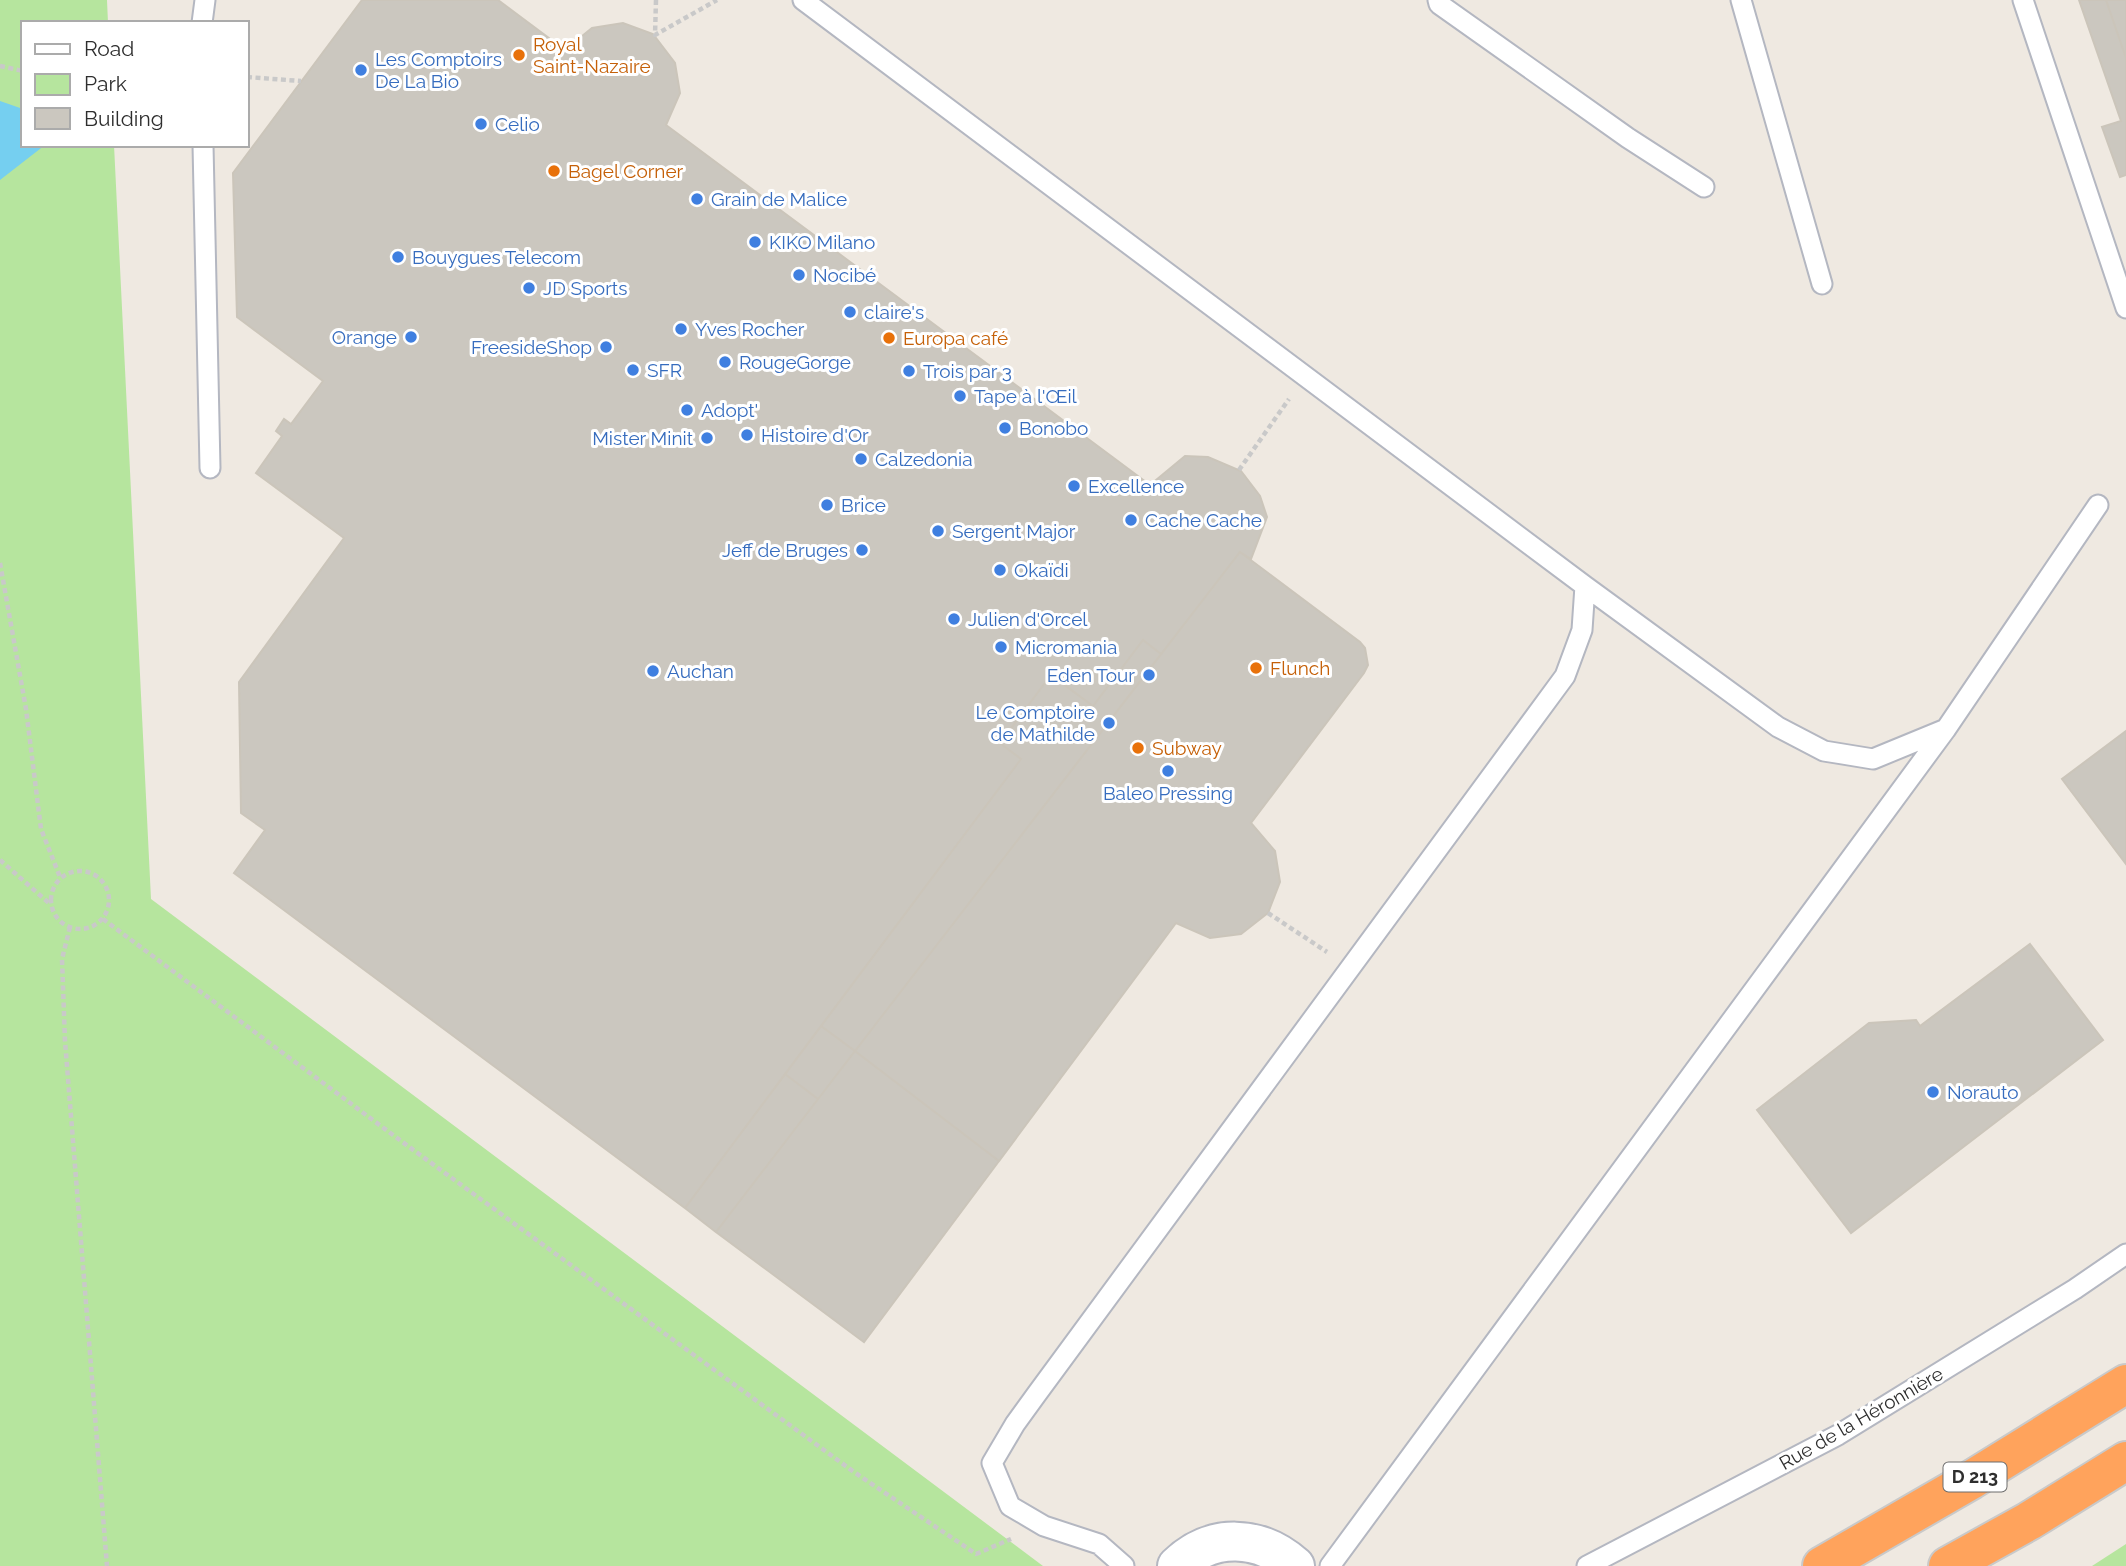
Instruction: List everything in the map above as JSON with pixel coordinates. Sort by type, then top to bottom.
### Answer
[{"type":"highway","name":"D 213","points":[[1822,1566],[1971,1480],[2126,1384]]},
{"type":"highway","points":[[1948,1566],[2029,1521],[2126,1461]]},
{"type":"street","points":[[1177,1566],[1212,1544],[1239,1540],[1256,1543],[1281,1555],[1295,1566]]},
{"type":"lane","points":[[202,21],[205,0]]},
{"type":"lane","points":[[803,0],[1585,586],[1778,727],[1824,751],[1873,759],[1946,729]]},
{"type":"lane","points":[[1438,0],[1438,4],[1608,124],[1704,187]]},
{"type":"lane","points":[[1741,0],[1822,284]]},
{"type":"lane","points":[[2023,0],[2126,308]]},
{"type":"lane","points":[[203,147],[210,468]]},
{"type":"lane","points":[[1330,1566],[1946,729],[2098,505]]},
{"type":"lane","points":[[1124,1566],[1099,1544],[1044,1526],[1010,1506],[992,1463],[1022,1414],[1565,676],[1582,630],[1585,586]]},
{"type":"lane","name":"Rue de la Héronnière","points":[[1587,1566],[1838,1435],[2075,1289],[2126,1254]]},
{"type":"path","points":[[656,0],[655,35],[717,0]]},
{"type":"path","points":[[0,66],[21,71]]},
{"type":"path","points":[[248,77],[301,81]]},
{"type":"path","points":[[1239,470],[1305,376]]},
{"type":"path","points":[[0,563],[26,709],[41,829],[60,877]]},
{"type":"path","points":[[0,860],[50,905],[57,919],[70,928],[85,929],[103,919],[108,907],[109,891],[103,880],[90,872],[75,870],[60,877],[51,892],[50,905]]},
{"type":"path","points":[[1268,913],[1351,968]]},
{"type":"path","points":[[103,919],[854,1472],[976,1554],[1044,1526]]},
{"type":"path","points":[[70,928],[62,959],[65,1041],[107,1566]]},
{"type":"green space","points":[[0,0],[107,0],[108,21],[21,21],[21,147],[114,147],[151,899],[1043,1566],[0,1566]]},
{"type":"green space","points":[[2126,1544],[2126,1566],[2092,1566]]},
{"type":"water","points":[[0,101],[21,108],[21,147],[42,147],[0,180]]},
{"type":"building","points":[[362,0],[498,0],[565,50],[592,28],[623,23],[653,34],[675,63],[680,93],[666,125],[1150,485],[1185,456],[1208,457],[1241,471],[1260,496],[1267,517],[1251,559],[1240,552],[1161,654],[1143,640],[1093,706],[1051,675],[1000,743],[1021,759],[685,1208],[234,873],[265,830],[241,813],[239,682],[344,538],[256,473],[282,436],[276,431],[284,419],[291,424],[323,381],[237,317],[233,173]]},
{"type":"building","points":[[2079,0],[2106,0],[2126,58],[2126,175],[2120,177],[2102,127],[2121,121]]},
{"type":"building","points":[[2106,0],[2126,0],[2126,58]]},
{"type":"building","points":[[1240,552],[1360,642],[1365,648],[1368,665],[1251,823],[1275,851],[1280,882],[1268,913],[1241,934],[1210,938],[1176,923],[999,1161],[855,1051]]},
{"type":"building","points":[[1143,640],[1161,654],[855,1051],[821,1026],[1021,759],[1000,743],[1051,675],[1093,706]]},
{"type":"building","points":[[2126,731],[2126,864],[2062,779]]},
{"type":"building","points":[[2030,944],[2103,1040],[1851,1233],[1757,1110],[1869,1023],[1916,1020],[1920,1026]]},
{"type":"building","points":[[821,1026],[855,1051],[818,1099],[785,1074]]},
{"type":"building","points":[[855,1051],[999,1161],[864,1342],[716,1232]]},
{"type":"building","points":[[785,1074],[818,1099],[716,1232],[685,1208]]},
{"type":"place","name":"Royal Saint-Nazaire","points":[[519,55]]},
{"type":"place","name":"Les Comptoirs De La Bio","points":[[361,70]]},
{"type":"place","name":"Celio","points":[[481,124]]},
{"type":"place","name":"Bagel Corner","points":[[554,171]]},
{"type":"place","name":"Grain de Malice","points":[[697,199]]},
{"type":"place","name":"KIKO Milano","points":[[755,242]]},
{"type":"place","name":"Bouygues Telecom","points":[[398,257]]},
{"type":"place","name":"Nocibé","points":[[799,275]]},
{"type":"place","name":"JD Sports","points":[[529,288]]},
{"type":"place","name":"claire's","points":[[850,312]]},
{"type":"place","name":"Yves Rocher","points":[[681,329]]},
{"type":"place","name":"Orange","points":[[411,337]]},
{"type":"place","name":"Europa café","points":[[889,338]]},
{"type":"place","name":"FreesideShop","points":[[606,347]]},
{"type":"place","name":"RougeGorge","points":[[725,362]]},
{"type":"place","name":"SFR","points":[[633,370]]},
{"type":"place","name":"Trois par 3","points":[[909,371]]},
{"type":"place","name":"Tape à l'Œil","points":[[960,396]]},
{"type":"place","name":"Adopt'","points":[[687,410]]},
{"type":"place","name":"Bonobo","points":[[1005,428]]},
{"type":"place","name":"Histoire d'Or","points":[[747,435]]},
{"type":"place","name":"Mister Minit","points":[[707,438]]},
{"type":"place","name":"Calzedonia","points":[[861,459]]},
{"type":"place","name":"Excellence","points":[[1074,486]]},
{"type":"place","name":"Brice","points":[[827,505]]},
{"type":"place","name":"Cache Cache","points":[[1131,520]]},
{"type":"place","name":"Sergent Major","points":[[938,531]]},
{"type":"place","name":"Jeff de Bruges","points":[[862,550]]},
{"type":"place","name":"Okaïdi","points":[[1000,570]]},
{"type":"place","name":"Julien d'Orcel","points":[[954,619]]},
{"type":"place","name":"Micromania","points":[[1001,647]]},
{"type":"place","name":"Flunch","points":[[1256,668]]},
{"type":"place","name":"Auchan","points":[[653,671]]},
{"type":"place","name":"Eden Tour","points":[[1149,675]]},
{"type":"place","name":"Le Comptoire de Mathilde","points":[[1109,723]]},
{"type":"place","name":"Subway","points":[[1138,748]]},
{"type":"place","name":"Baleo Pressing","points":[[1168,771]]},
{"type":"place","name":"Norauto","points":[[1933,1092]]}]
